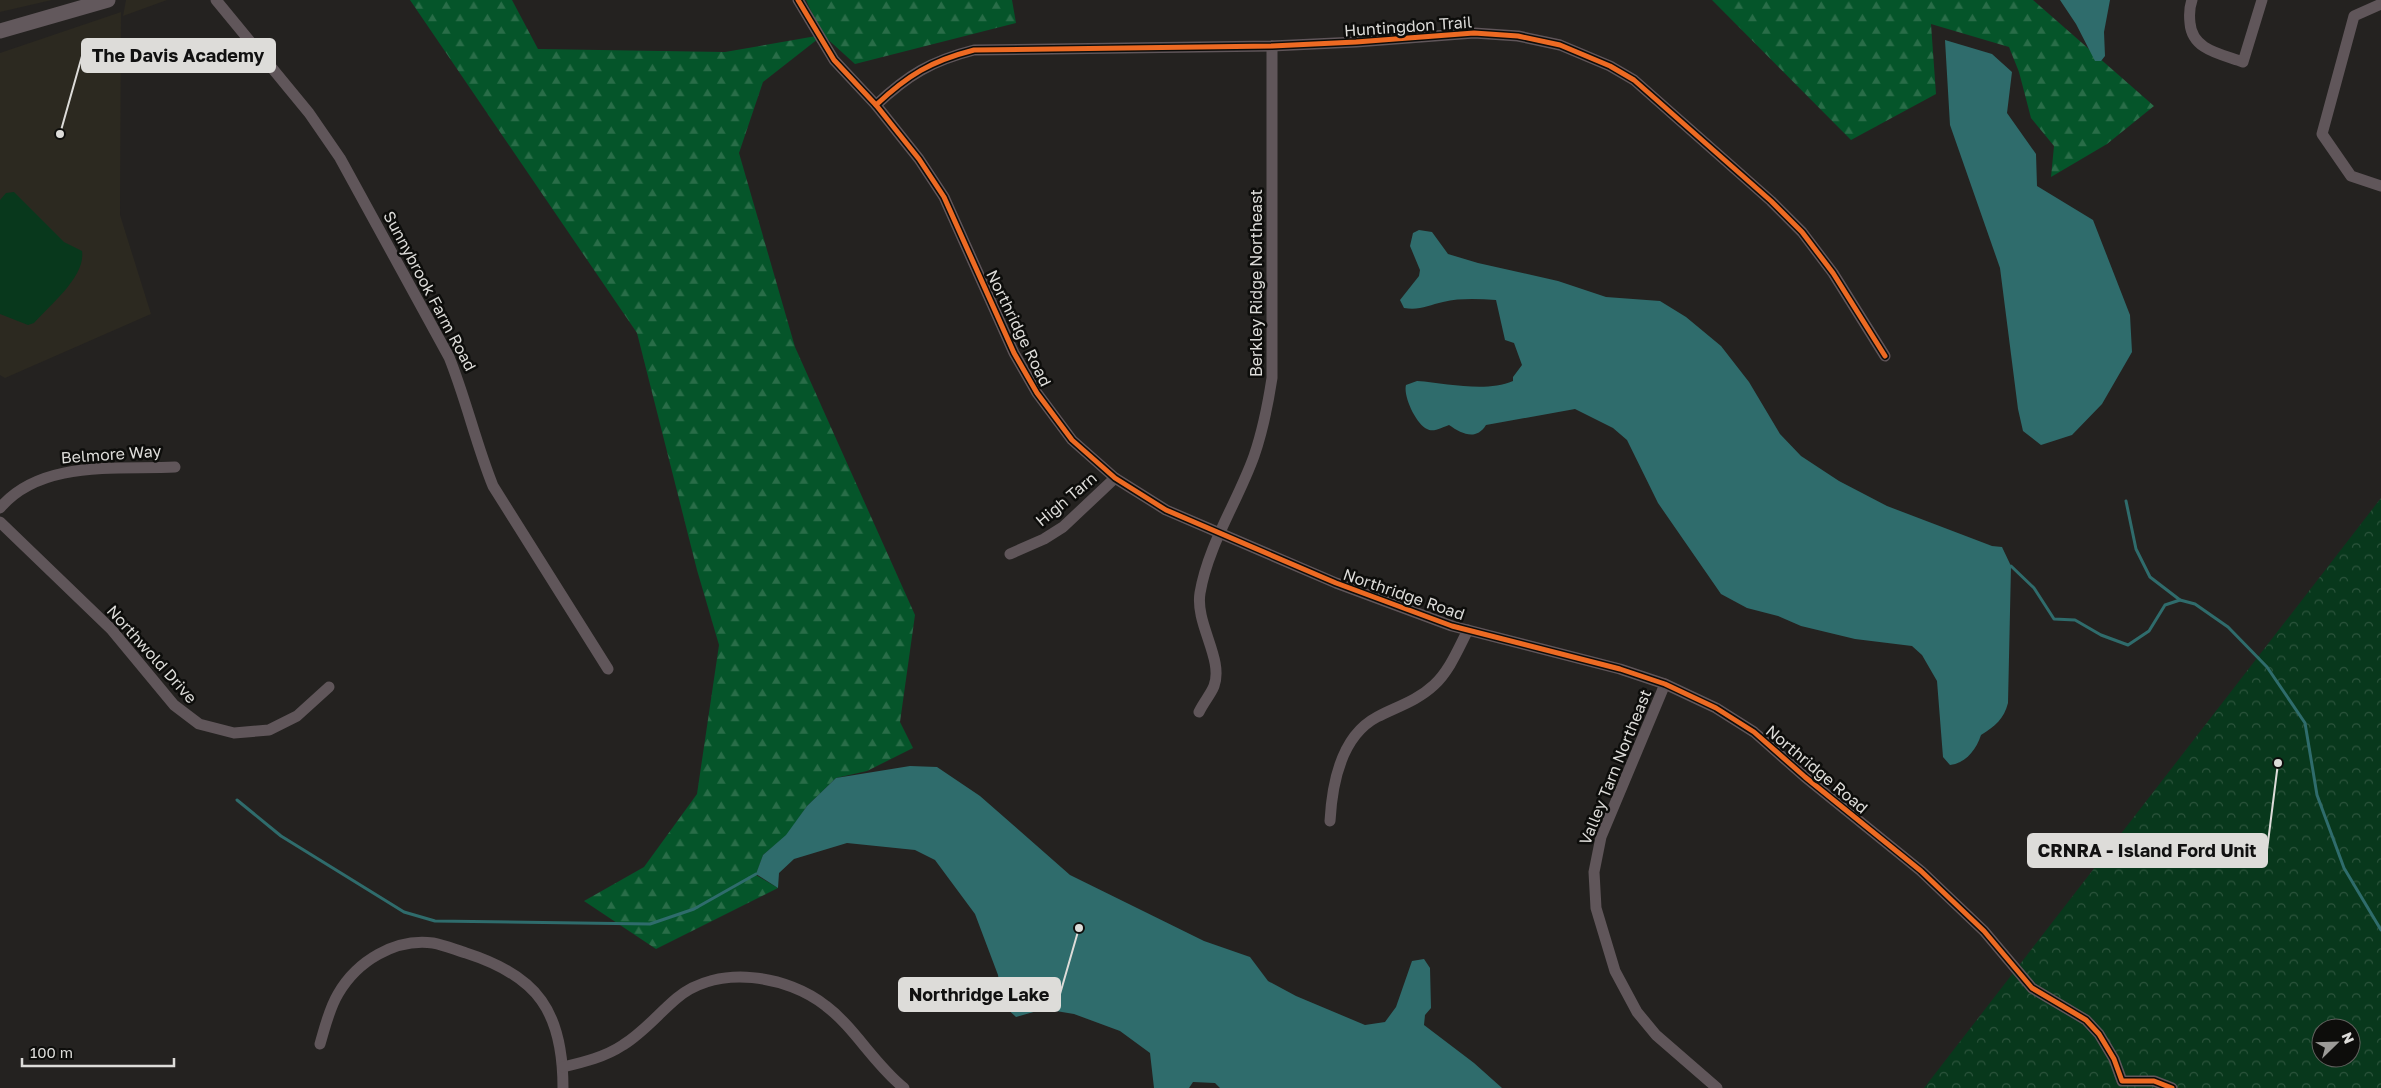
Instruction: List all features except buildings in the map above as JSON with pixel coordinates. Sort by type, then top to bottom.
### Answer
[{"type":"street","points":[[0,31],[108,0]]},
{"type":"street","name":"Sunnybrook Farm Road","points":[[216,0],[309,113],[340,158],[449,357],[462,390],[493,486],[608,669]]},
{"type":"street","name":"Northridge Road","points":[[798,0],[834,60],[876,105],[919,159],[944,197],[1014,353],[1037,393],[1072,440],[1115,478],[1166,510],[1220,535],[1336,583],[1468,630],[1620,668],[1665,684],[1716,708],[1754,732],[1805,777],[1922,871],[1984,931],[2032,988],[2086,1020],[2099,1034],[2114,1059],[2122,1081],[2154,1081],[2172,1088]]},
{"type":"street","points":[[2192,0],[2189,8],[2190,34],[2205,49],[2243,62],[2262,0]]},
{"type":"street","points":[[2380,184],[2351,176],[2322,134],[2354,16],[2381,4]]},
{"type":"street","name":"Huntingdon Trail","points":[[876,105],[903,80],[921,68],[945,57],[974,50],[1272,46],[1356,42],[1468,33],[1504,34],[1560,45],[1610,66],[1634,80],[1657,98],[1772,201],[1802,232],[1833,273],[1885,356]]},
{"type":"street","name":"Berkley Ridge Northeast","points":[[1199,712],[1214,686],[1216,673],[1201,623],[1199,595],[1204,573],[1254,456],[1267,409],[1272,378],[1272,46]]},
{"type":"street","name":"Belmore Way","points":[[0,508],[19,490],[51,475],[71,471],[175,467]]},
{"type":"street","name":"High Tarn","points":[[1010,554],[1044,539],[1063,526],[1115,478]]},
{"type":"street","name":"Northwold Drive","points":[[0,522],[111,629],[174,705],[200,724],[234,734],[269,730],[297,716],[329,687]]},
{"type":"street","points":[[1330,822],[1336,778],[1353,739],[1375,718],[1412,701],[1434,685],[1450,666],[1468,630]]},
{"type":"street","name":"Valley Tarn Northeast","points":[[1665,684],[1601,837],[1594,872],[1596,908],[1615,971],[1637,1012],[1662,1041],[1717,1088]]},
{"type":"street","points":[[320,1044],[338,994],[349,978],[363,965],[393,947],[415,943],[434,943],[495,962],[528,984],[541,1000],[550,1016],[563,1068],[563,1088]]},
{"type":"street","points":[[563,1068],[599,1058],[623,1046],[644,1030],[677,998],[701,984],[719,978],[753,977],[806,993],[826,1005],[875,1061],[904,1088]]},
{"type":"shaded area","points":[[0,0],[52,0],[0,12]]},
{"type":"shaded area","points":[[126,0],[167,0],[123,16]]},
{"type":"shaded area","points":[[121,12],[120,215],[151,314],[5,378],[0,375],[0,53]]},
{"type":"green space","points":[[410,0],[512,0],[538,49],[725,52],[822,35],[806,0],[1012,0],[1016,23],[855,64],[823,35],[763,82],[739,153],[795,347],[915,615],[900,722],[913,748],[867,771],[836,778],[807,806],[787,835],[763,855],[756,875],[778,888],[656,949],[584,901],[644,867],[697,794],[719,645],[697,570],[637,333]]},
{"type":"green space","points":[[1712,0],[2033,0],[2154,106],[2107,144],[2051,177],[2054,146],[2031,118],[2019,72],[2009,47],[1931,24],[1936,94],[1851,140]]},
{"type":"green space","points":[[14,192],[64,242],[82,251],[82,261],[66,290],[34,323],[28,325],[0,314],[0,200],[6,193]]},
{"type":"green space","points":[[2381,498],[2381,1088],[1924,1088]]},
{"type":"water","points":[[2060,0],[2110,0],[2104,32],[2105,56],[2101,61],[2095,61],[2076,24]]},
{"type":"water","points":[[1945,40],[1992,54],[2012,72],[2007,113],[2036,154],[2037,186],[2093,220],[2130,315],[2132,352],[2102,404],[2072,435],[2041,445],[2023,431],[2018,409],[2000,268],[1950,125]]},
{"type":"water","points":[[1419,230],[1432,232],[1448,254],[1478,263],[1558,281],[1606,297],[1660,301],[1686,317],[1721,346],[1749,382],[1780,434],[1801,456],[1839,481],[1887,506],[1992,546],[2002,547],[2011,566],[2008,703],[2001,718],[1981,735],[1970,755],[1961,762],[1950,765],[1943,757],[1937,681],[1922,655],[1912,646],[1855,639],[1801,626],[1778,616],[1747,608],[1721,594],[1658,503],[1627,440],[1613,428],[1575,409],[1486,425],[1478,433],[1473,434],[1464,433],[1449,425],[1432,430],[1423,426],[1408,402],[1406,385],[1417,381],[1478,387],[1502,385],[1513,381],[1513,377],[1522,365],[1514,343],[1505,340],[1496,300],[1456,300],[1419,308],[1404,308],[1400,300],[1419,276],[1420,270],[1410,246],[1413,233]]},
{"type":"water","points":[[910,766],[937,767],[980,796],[1070,875],[1204,941],[1250,957],[1268,981],[1296,996],[1365,1025],[1385,1022],[1396,1007],[1412,961],[1424,959],[1430,968],[1431,1008],[1425,1015],[1424,1025],[1474,1063],[1502,1088],[1220,1088],[1215,1083],[1193,1082],[1189,1088],[1154,1088],[1150,1053],[1120,1031],[1074,1014],[1044,1009],[1016,1017],[1003,1005],[998,975],[975,914],[935,860],[915,850],[847,843],[794,859],[779,873],[778,888],[756,874],[763,855],[786,835],[807,806],[836,778]]},
{"type":"waterway","points":[[2126,501],[2136,549],[2150,577],[2180,600]]},
{"type":"waterway","points":[[2011,566],[2034,588],[2054,619],[2075,620],[2101,635],[2128,645],[2149,631],[2165,605],[2180,600],[2195,604],[2228,627],[2267,667],[2305,723],[2317,795],[2344,868],[2381,930]]},
{"type":"waterway","points":[[237,800],[281,836],[404,912],[435,921],[650,924],[694,909],[756,874]]},
{"type":"cycle path","points":[[798,0],[834,60],[876,105],[919,159],[944,197],[1014,353],[1037,393],[1072,440],[1115,478],[1166,510],[1336,583],[1452,626],[1620,669],[1665,684],[1716,708],[1754,732],[1805,777],[1921,871],[1984,931],[2032,988],[2086,1020],[2099,1034],[2114,1059],[2122,1081],[2154,1081],[2172,1088]]},
{"type":"cycle path","points":[[876,105],[899,85],[921,70],[945,59],[974,50],[1272,46],[1474,33],[1518,36],[1560,45],[1610,66],[1634,80],[1771,201],[1802,232],[1833,273],[1885,356]]},
{"type":"place","name":"The Davis Academy","points":[[60,134]]},
{"type":"place","name":"CRNRA - Island Ford Unit","points":[[2278,763]]},
{"type":"place","name":"Northridge Lake","points":[[1079,928]]}]
